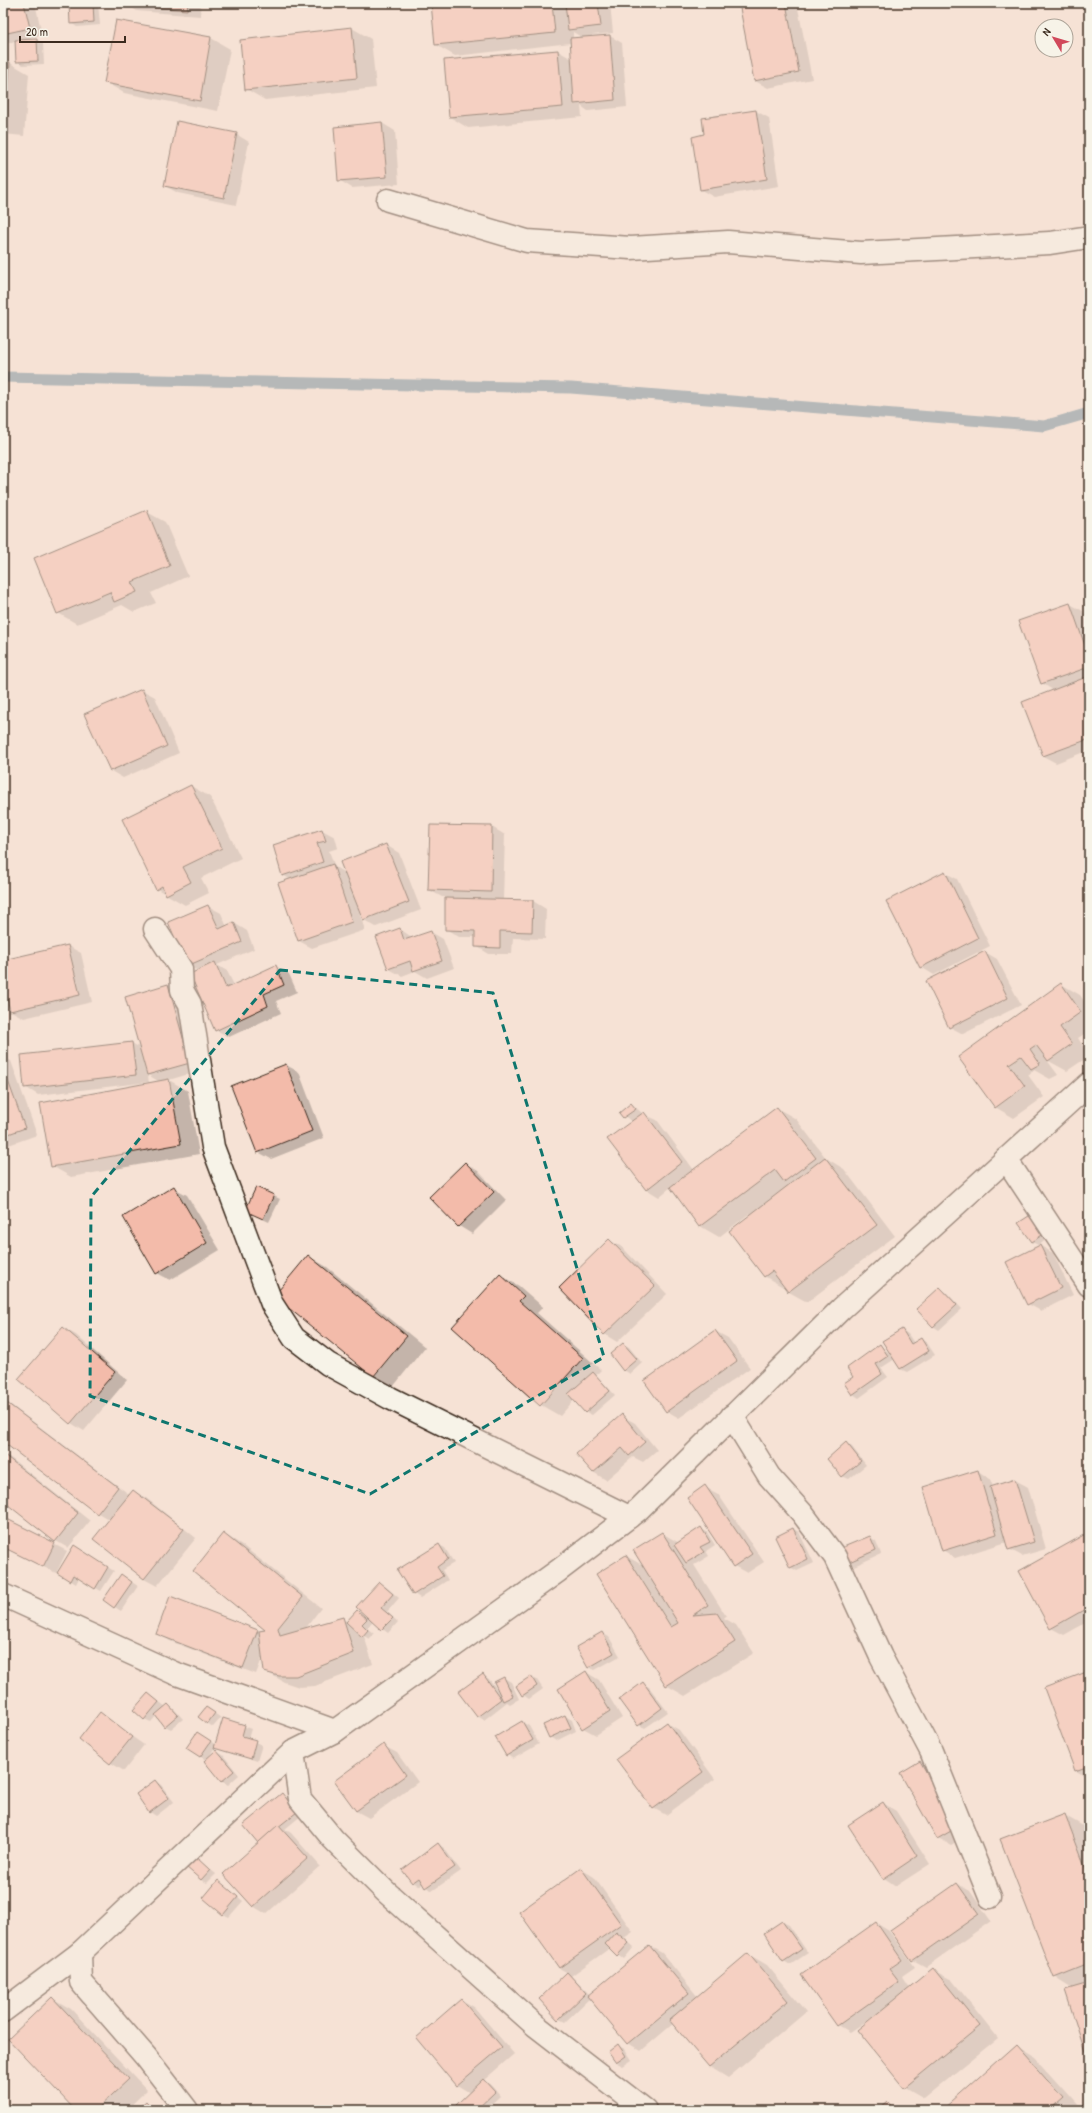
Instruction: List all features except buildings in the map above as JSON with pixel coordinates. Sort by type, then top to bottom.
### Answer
[{"type":"street","points":[[388,200],[527,241],[631,248],[728,242],[861,253],[1050,243],[1089,237]]},
{"type":"street","points":[[155,929],[181,968],[182,990],[190,1004],[214,1147],[272,1304],[294,1338],[328,1364],[390,1398],[629,1517]]},
{"type":"street","points":[[3,2011],[80,1954],[293,1752],[336,1731],[558,1571],[629,1517],[841,1309],[1089,1084]]},
{"type":"street","points":[[1006,1159],[1089,1285]]},
{"type":"street","points":[[732,1416],[769,1476],[802,1513],[835,1558],[881,1657],[931,1751],[990,1897]]},
{"type":"street","points":[[3,1595],[174,1673],[336,1731]]},
{"type":"street","points":[[293,1752],[300,1799],[333,1839],[385,1891],[536,2025],[645,2110]]},
{"type":"street","points":[[80,1954],[81,1982],[146,2057],[187,2110]]},
{"type":"highlighted area","points":[[280,970],[493,993],[604,1357],[370,1494],[90,1396],[91,1197]]},
{"type":"waterway","points":[[3,377],[571,388],[1044,426],[1089,413]]}]
